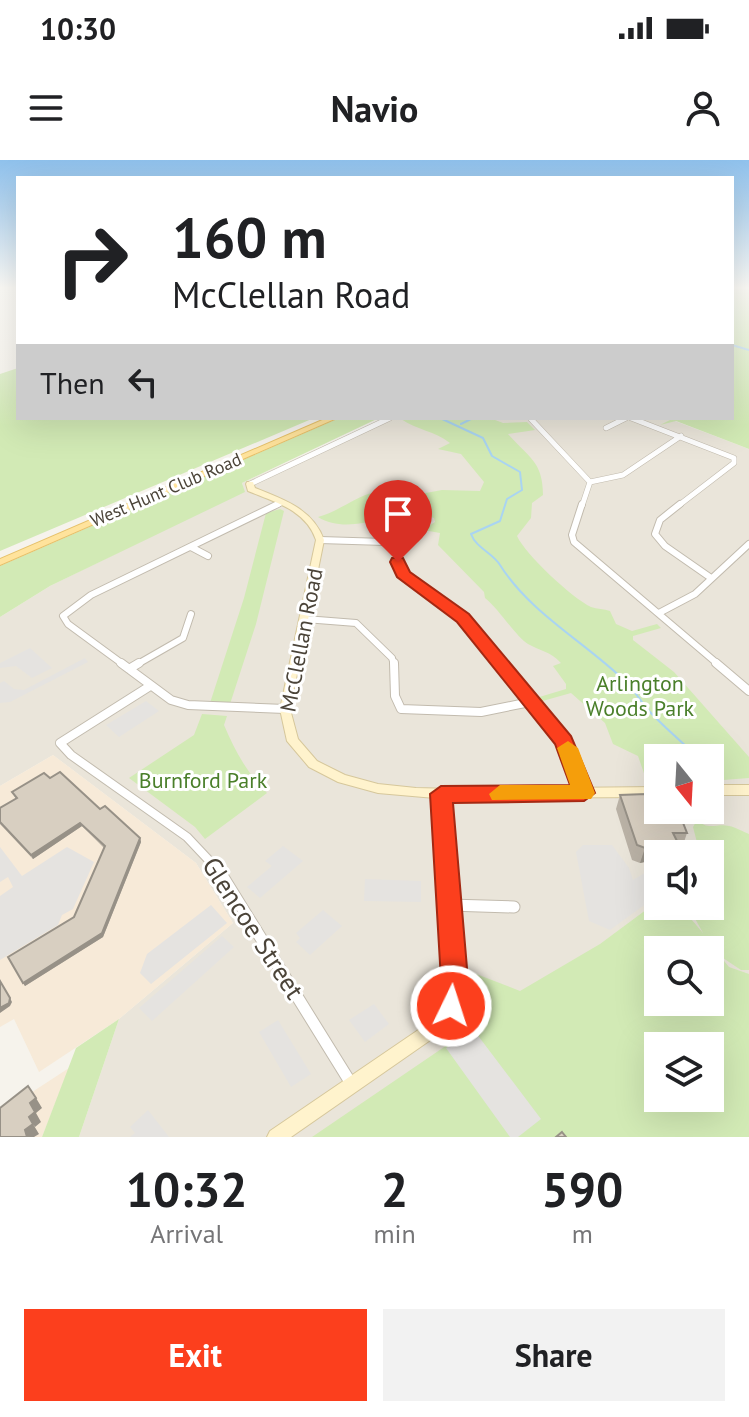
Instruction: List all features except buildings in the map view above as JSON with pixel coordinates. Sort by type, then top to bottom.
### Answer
[{"type":"main road","name":"West Hunt Club Road","points":[[0,555],[315,420]]},
{"type":"main road","name":"West Hunt Club Road","points":[[0,562],[328,420]]},
{"type":"street","points":[[250,484],[386,420]]},
{"type":"street","points":[[535,420],[590,482]]},
{"type":"street","points":[[606,428],[624,420]]},
{"type":"street","points":[[634,420],[734,458],[734,463],[660,520],[655,534],[665,546],[711,578]]},
{"type":"street","points":[[590,482],[623,475],[681,436]]},
{"type":"street","points":[[590,482],[572,535],[574,542],[749,691]]},
{"type":"street","name":"McClellan Road","points":[[250,484],[251,489],[312,521],[320,540],[285,709],[285,722],[298,749],[325,771],[343,780],[385,790],[441,794],[644,792]]},
{"type":"street","points":[[281,503],[66,610],[63,616],[68,624],[150,686],[188,705],[285,709]]},
{"type":"street","points":[[320,540],[385,542],[397,546],[402,574],[463,618],[564,741],[584,793]]},
{"type":"street","points":[[659,613],[695,594],[749,544]]},
{"type":"street","points":[[191,547],[208,556]]},
{"type":"street","points":[[129,669],[183,638],[191,614]]},
{"type":"street","points":[[305,619],[356,623],[392,658],[396,671],[395,696],[401,709],[481,712],[530,702]]},
{"type":"street","name":"Glencoe Street","points":[[150,686],[74,731],[60,743],[71,755],[187,837],[212,860],[352,1085]]},
{"type":"street","points":[[724,790],[749,790]]},
{"type":"street","points":[[276,1137],[436,1027],[451,1006],[455,980],[441,794]]},
{"type":"street","points":[[449,905],[514,907]]},
{"type":"shaded area","points":[[381,420],[672,420],[749,449],[749,1137],[79,1137],[119,1019],[233,923],[196,863],[53,755],[0,786],[0,617],[50,586],[244,491],[242,483]]},
{"type":"shaded area","points":[[30,648],[52,668],[32,678],[16,666],[0,668],[0,663]]},
{"type":"shaded area","points":[[85,658],[88,662],[10,702],[0,703],[0,683],[4,681],[14,689],[24,690]]},
{"type":"shaded area","points":[[146,701],[159,711],[119,737],[106,725]]},
{"type":"shaded area","points":[[53,755],[196,863],[233,923],[119,1019],[39,1072],[14,1019],[0,1027],[0,786]]},
{"type":"shaded area","points":[[583,845],[612,845],[629,868],[633,880],[644,873],[644,905],[610,930],[589,921],[576,852]]},
{"type":"shaded area","points":[[283,846],[303,861],[260,898],[247,887],[272,866],[265,861]]},
{"type":"shaded area","points":[[0,847],[22,876],[67,847],[94,862],[73,909],[62,915],[58,925],[0,960],[0,896],[13,887],[8,877],[0,882]]},
{"type":"shaded area","points":[[365,879],[421,881],[421,902],[364,901]]},
{"type":"shaded area","points":[[211,905],[227,923],[151,984],[140,973],[147,954]]},
{"type":"shaded area","points":[[323,910],[342,926],[310,955],[296,942],[300,938],[296,933]]},
{"type":"shaded area","points":[[222,936],[234,947],[152,1021],[139,1008]]},
{"type":"shaded area","points":[[374,1004],[389,1024],[365,1042],[349,1020]]},
{"type":"shaded area","points":[[278,1020],[311,1074],[291,1087],[259,1032]]},
{"type":"shaded area","points":[[473,1029],[541,1119],[518,1137],[510,1137],[446,1048]]},
{"type":"shaded area","points":[[69,1068],[42,1137],[0,1137],[0,1113]]},
{"type":"shaded area","points":[[148,1110],[169,1137],[130,1137],[135,1133],[130,1127]]},
{"type":"green space","points":[[734,335],[749,335],[749,449],[676,421],[660,425],[670,420],[734,420]]},
{"type":"green space","points":[[16,369],[16,420],[309,420],[0,551],[0,374]]},
{"type":"green space","points":[[334,420],[375,420],[242,483],[245,492],[50,586],[0,617],[0,566]]},
{"type":"green space","name":"Arlington Woods Park","points":[[403,420],[527,422],[535,430],[508,434],[533,460],[540,474],[543,495],[532,503],[531,518],[517,536],[550,575],[591,607],[610,611],[616,624],[632,631],[657,624],[661,628],[633,636],[633,640],[674,672],[749,757],[749,778],[724,780],[724,744],[644,744],[644,773],[638,756],[613,744],[605,723],[571,693],[539,702],[536,698],[566,689],[566,684],[553,666],[561,663],[524,641],[485,598],[484,592],[438,545],[440,533],[423,530],[435,522],[434,518],[405,516],[345,524],[331,523],[318,517],[373,493],[382,501],[442,490],[480,491],[484,482],[461,454],[438,449],[450,443]]},
{"type":"green space","points":[[280,509],[284,511],[256,624],[230,704],[210,703],[244,598],[266,513]]},
{"type":"green space","name":"Burnford Park","points":[[202,714],[227,716],[224,725],[233,744],[248,770],[267,793],[205,839],[195,827],[129,778],[194,735]]},
{"type":"green space","points":[[695,824],[725,825],[749,834],[749,970],[741,970],[724,959],[724,936],[644,936],[644,1016],[724,1016],[724,961],[729,967],[749,974],[749,1137],[312,1137],[475,1026],[471,972],[520,991],[600,944],[644,911],[644,920],[692,920],[703,933],[696,920],[724,920],[724,840],[696,840]]},
{"type":"green space","points":[[119,1019],[79,1137],[42,1137],[76,1048]]},
{"type":"waterway","points":[[734,346],[749,350]]},
{"type":"waterway","points":[[444,420],[483,438],[492,456],[520,472],[522,490],[507,499],[500,521],[471,534],[473,539],[497,561],[527,598],[610,667],[684,744]]},
{"type":"waterway","points":[[461,424],[469,420]]},
{"type":"slow traffic","points":[[500,794],[584,793],[568,748]]},
{"type":"route","points":[[398,562],[402,574],[463,618],[564,741],[572,755],[584,793],[441,794],[455,980],[451,1006]]}]
